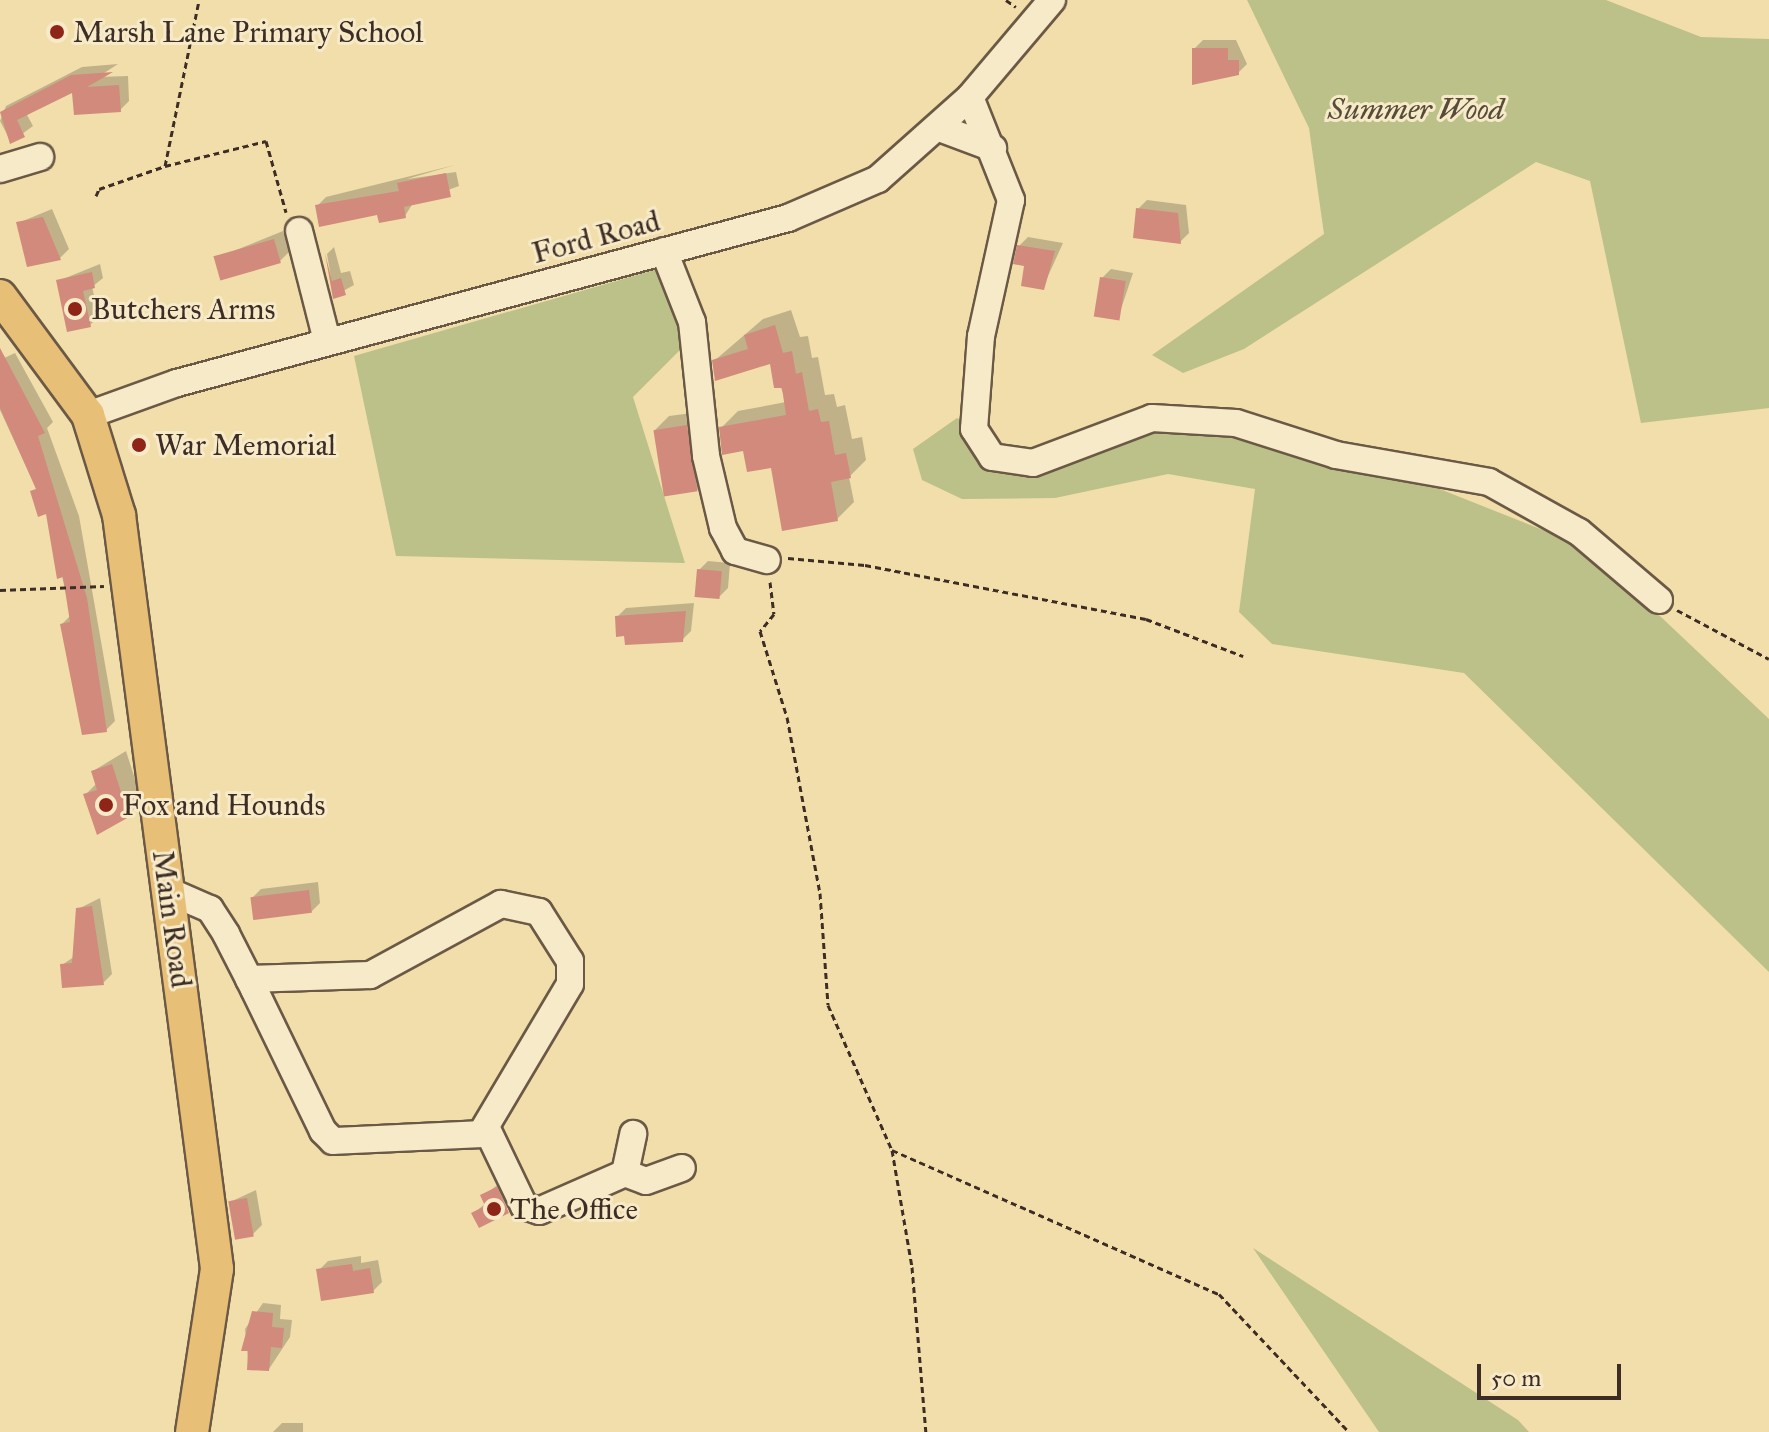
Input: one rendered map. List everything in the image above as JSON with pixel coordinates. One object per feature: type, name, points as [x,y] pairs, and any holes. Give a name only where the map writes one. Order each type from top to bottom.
[{"type":"main road","name":"Main Road","points":[[0,296],[88,415],[113,479],[217,1269],[192,1432]]},
{"type":"street","name":"Ford Road","points":[[88,415],[327,341],[788,218],[878,179],[970,97],[1052,0]]},
{"type":"street","points":[[970,97],[993,148],[1011,200],[981,336],[974,429],[992,457],[1033,463],[1152,418],[1236,423],[1336,455],[1489,482],[1579,532],[1659,600]]},
{"type":"street","points":[[937,127],[993,148]]},
{"type":"street","points":[[0,169],[40,157]]},
{"type":"street","points":[[299,231],[327,341]]},
{"type":"street","points":[[664,251],[692,322],[706,456],[723,528],[735,551],[767,560]]},
{"type":"street","points":[[166,890],[210,909],[333,1141],[472,1138],[486,1127],[570,984],[565,944],[539,912],[501,904],[482,909],[359,978],[249,979]]},
{"type":"street","points":[[486,1127],[524,1206],[539,1211],[570,1201],[625,1173],[646,1181],[682,1168]]},
{"type":"street","points":[[625,1173],[633,1134]]},
{"type":"path","points":[[165,166],[199,0]]},
{"type":"path","points":[[1014,5],[1018,0]]},
{"type":"path","points":[[96,196],[99,189],[165,166],[266,141],[287,221],[299,231]]},
{"type":"path","points":[[926,1432],[912,1267],[892,1150],[828,1005],[820,893],[787,717],[760,631],[774,614],[767,560],[865,565],[1146,619],[1243,656]]},
{"type":"path","points":[[0,590],[128,584]]},
{"type":"path","points":[[1659,600],[1769,659]]},
{"type":"path","points":[[892,1150],[1219,1294],[1349,1432]]},
{"type":"green space","name":"Summer Wood","points":[[1247,0],[1606,0],[1701,37],[1769,39],[1769,408],[1641,423],[1590,181],[1536,162],[1244,349],[1183,373],[1152,355],[1324,234],[1309,128]]},
{"type":"green space","points":[[658,269],[688,342],[633,397],[685,563],[396,556],[354,356]]},
{"type":"green space","points":[[1156,404],[1264,419],[1588,548],[1769,719],[1769,972],[1464,673],[1272,644],[1239,612],[1255,489],[1168,474],[1055,498],[962,499],[922,480],[913,449],[957,418],[974,429],[983,453],[1037,457]]},
{"type":"green space","points":[[1253,1248],[1518,1420],[1529,1432],[1379,1432]]},
{"type":"building","points":[[1192,48],[1228,48],[1228,60],[1239,60],[1239,75],[1192,85]]},
{"type":"building","points":[[113,72],[87,87],[119,85],[121,112],[74,115],[72,93],[17,120],[25,137],[10,144],[0,112],[71,75]]},
{"type":"building","points":[[446,173],[451,197],[404,207],[406,218],[379,223],[377,215],[319,227],[315,205],[399,191],[397,183]]},
{"type":"building","points":[[1136,208],[1178,213],[1181,244],[1133,238]]},
{"type":"building","points":[[43,217],[61,260],[27,267],[16,222]]},
{"type":"building","points":[[274,239],[281,263],[220,280],[213,256]]},
{"type":"building","points":[[1017,245],[1055,251],[1044,290],[1021,286],[1024,266],[1013,264]]},
{"type":"building","points":[[325,253],[332,281],[341,278],[346,295],[333,299]]},
{"type":"building","name":"Butchers Arms","points":[[92,272],[95,288],[83,291],[91,327],[67,332],[56,280]]},
{"type":"building","points":[[1100,277],[1126,281],[1119,321],[1094,317]]},
{"type":"building","points":[[775,325],[783,353],[792,351],[796,374],[802,372],[809,411],[818,409],[821,422],[829,421],[835,455],[846,453],[851,478],[831,482],[838,521],[782,531],[771,468],[747,472],[743,451],[722,455],[719,427],[786,415],[782,388],[774,388],[770,364],[715,381],[712,360],[748,349],[744,335]]},
{"type":"building","points":[[0,348],[45,433],[38,436],[87,598],[107,732],[82,735],[60,624],[70,622],[63,577],[57,579],[46,514],[38,517],[30,491],[36,489],[0,408]]},
{"type":"building","points":[[687,425],[697,491],[664,496],[653,430]]},
{"type":"building","points":[[697,569],[722,571],[719,599],[695,597]]},
{"type":"building","points":[[686,611],[683,642],[625,645],[624,636],[616,637],[615,616]]},
{"type":"building","name":"Fox and Hounds","points":[[112,764],[129,817],[97,835],[83,794],[97,790],[91,771]]},
{"type":"building","points":[[309,890],[312,913],[253,920],[250,897]]},
{"type":"building","points":[[92,906],[104,985],[62,988],[60,964],[72,963],[76,908]]},
{"type":"building","name":"The Office","points":[[497,1187],[509,1213],[479,1228],[471,1213],[485,1206],[480,1195]]},
{"type":"building","points":[[247,1198],[254,1236],[235,1240],[228,1201]]},
{"type":"building","points":[[352,1264],[353,1271],[370,1268],[374,1293],[321,1301],[316,1269]]},
{"type":"building","points":[[252,1311],[273,1313],[272,1327],[284,1328],[282,1348],[271,1347],[269,1371],[247,1370],[248,1351],[241,1351]]},
{"type":"place","name":"Marsh Lane Primary School","points":[[57,32]]},
{"type":"place","name":"Butchers Arms","points":[[75,309]]},
{"type":"place","name":"War Memorial","points":[[139,445]]},
{"type":"place","name":"Fox and Hounds","points":[[106,805]]},
{"type":"place","name":"The Office","points":[[494,1209]]}]
